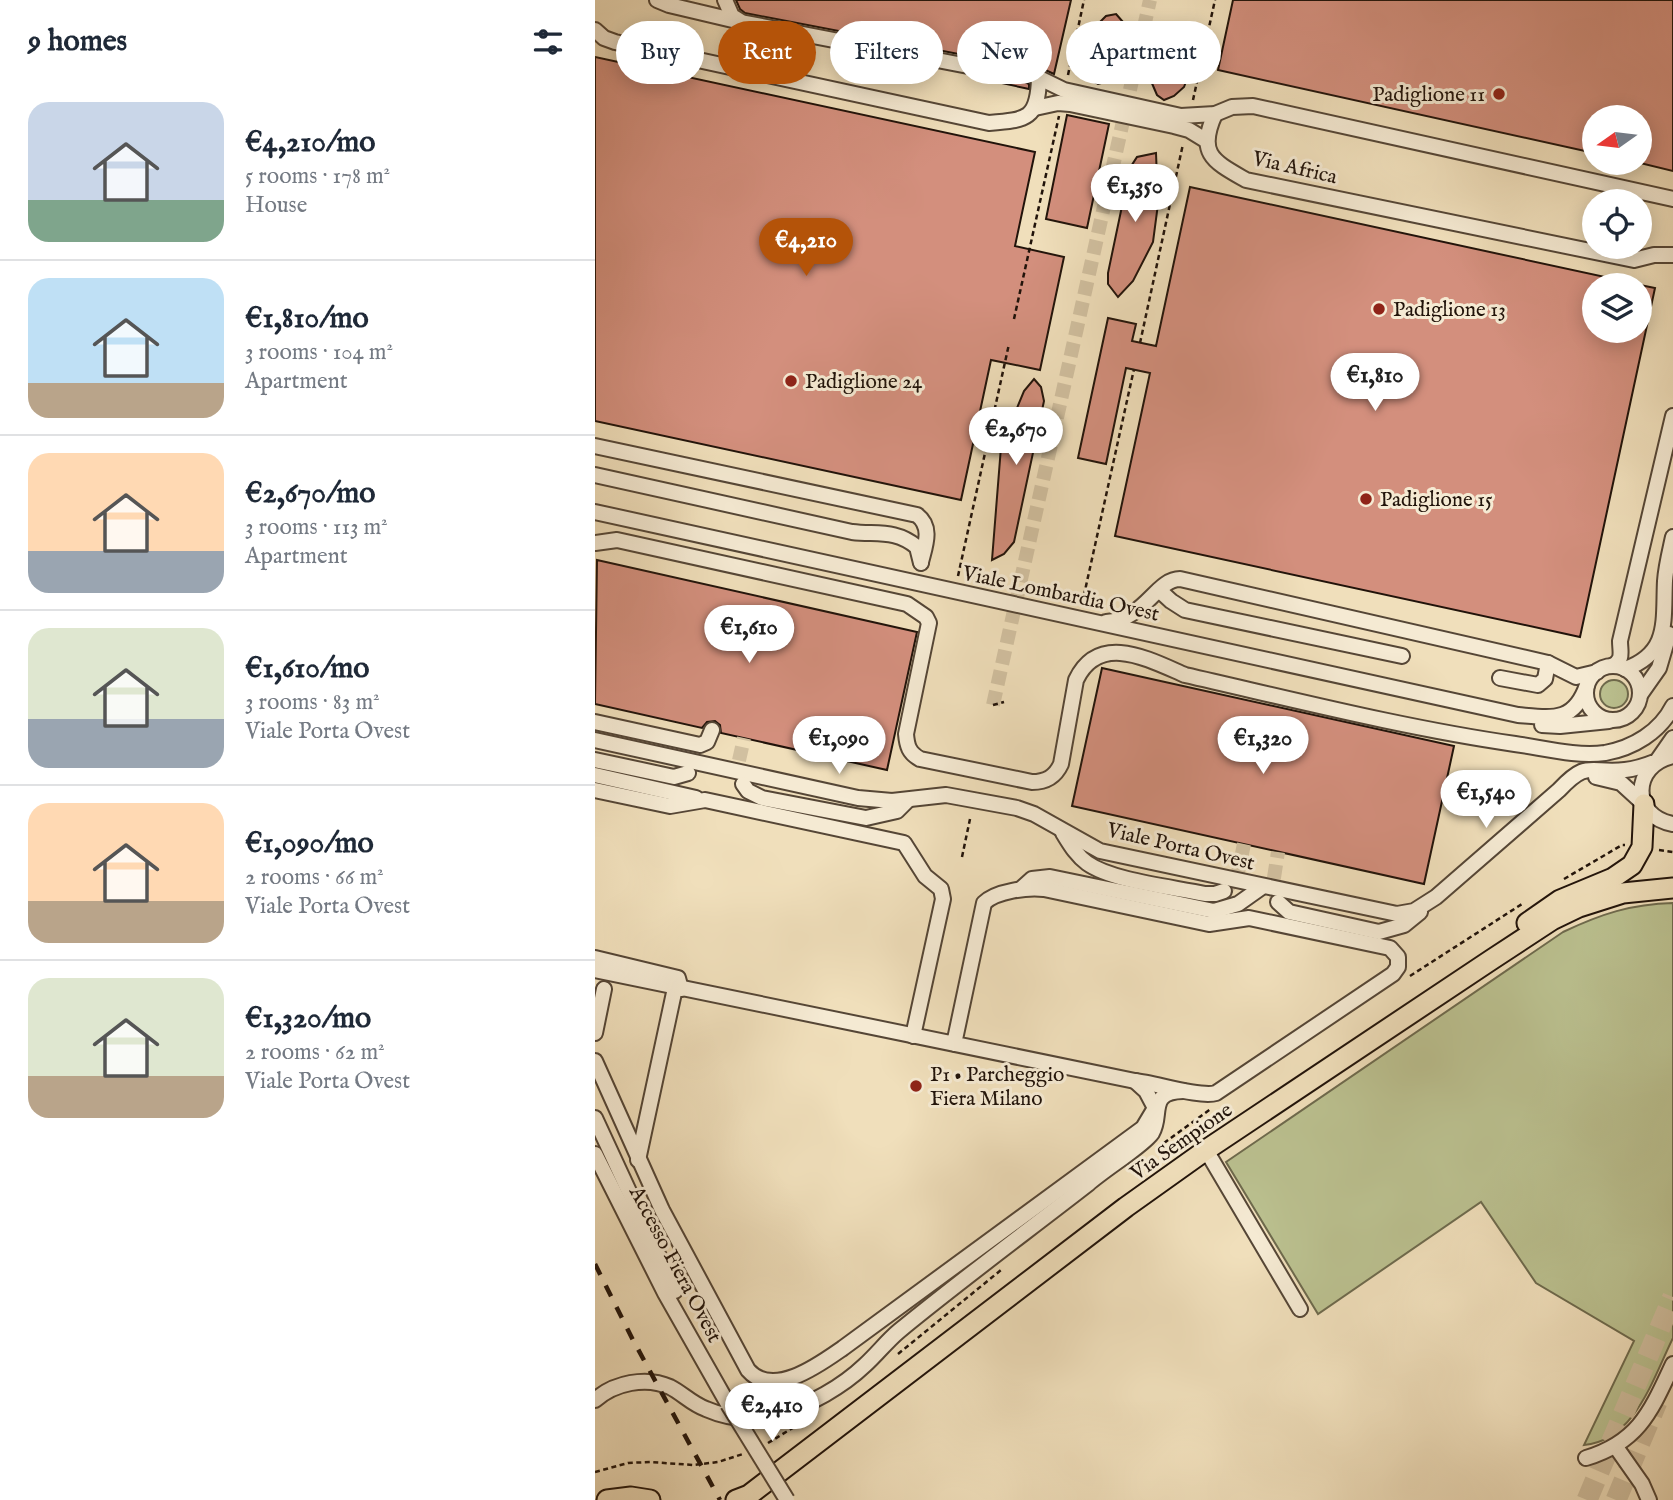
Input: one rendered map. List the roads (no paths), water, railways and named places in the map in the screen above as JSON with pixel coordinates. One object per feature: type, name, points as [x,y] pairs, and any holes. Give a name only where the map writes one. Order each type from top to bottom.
[{"type":"main road","points":[[1491,960],[1546,908],[1626,870],[1642,847],[1644,804]]},
{"type":"main road","name":"Via Sempione","points":[[744,1498],[1106,1222],[1206,1150],[1491,960],[1552,920],[1579,907],[1623,893],[1673,888]]},
{"type":"main road","points":[[607,1500],[631,1497],[650,1500]]},
{"type":"street","points":[[657,0],[737,21]]},
{"type":"street","points":[[725,0],[732,16],[740,21]]},
{"type":"street","points":[[595,30],[604,38],[615,42],[989,123],[1013,121],[1029,116],[1035,108],[1038,84]]},
{"type":"street","points":[[816,37],[957,64]]},
{"type":"street","points":[[1047,84],[1063,97],[1181,116],[1207,141]]},
{"type":"street","points":[[1035,108],[1063,97]]},
{"type":"street","points":[[1188,122],[1232,107],[1253,106],[1673,199]]},
{"type":"street","points":[[1207,141],[1215,114]]},
{"type":"street","name":"Via Africa","points":[[1207,141],[1207,149],[1213,160],[1246,180],[1634,260],[1654,255],[1673,255]]},
{"type":"street","points":[[1619,668],[1619,641],[1673,416]]},
{"type":"street","points":[[595,446],[917,515],[924,521],[927,531],[921,562],[917,572],[899,579]]},
{"type":"street","points":[[595,475],[852,532],[887,533],[917,547],[921,562]]},
{"type":"street","name":"Viale Lombardia Ovest","points":[[595,512],[1518,715],[1566,715],[1578,706],[1587,685]]},
{"type":"street","points":[[1098,622],[1115,621],[1131,615],[1166,582],[1180,579],[1548,663],[1576,677],[1619,668],[1650,656],[1663,629],[1665,580],[1673,537]]},
{"type":"street","points":[[595,543],[617,540],[907,604],[926,617],[929,623],[906,734],[912,754],[920,759],[1033,782],[1042,782],[1058,772],[1062,764],[1076,680],[1082,668],[1092,658],[1105,652],[1117,652],[1143,659],[1185,675],[1392,722],[1460,736],[1579,753],[1608,752],[1635,744],[1656,729],[1673,706]]},
{"type":"street","points":[[1159,590],[1185,610],[1402,656]]},
{"type":"street","points":[[1597,671],[1587,685],[1588,702],[1594,712],[1600,717],[1617,720],[1633,711],[1663,659],[1673,617]]},
{"type":"street","points":[[1500,678],[1538,685],[1545,680],[1548,663]]},
{"type":"street","points":[[1619,668],[1637,680],[1640,695]]},
{"type":"street","name":"Viale Lombardia Ovest","points":[[1518,715],[1542,725],[1560,726],[1617,720]]},
{"type":"street","points":[[595,722],[701,745],[707,742],[712,730]]},
{"type":"street","points":[[1644,804],[1642,782],[1673,737]]},
{"type":"street","name":"Viale Porta Ovest","points":[[595,740],[858,798],[880,801],[946,795],[1017,808],[1034,814],[1100,852],[1385,914],[1413,911],[1436,897],[1573,775],[1585,769],[1627,770],[1673,756]]},
{"type":"street","points":[[595,760],[674,777],[688,773]]},
{"type":"street","points":[[595,775],[886,838],[907,846],[925,876],[943,893],[913,1036]]},
{"type":"street","name":"Viale Porta Ovest","points":[[1559,790],[1588,777],[1608,778],[1629,788],[1653,816],[1673,824]]},
{"type":"street","points":[[743,784],[748,791],[762,798],[866,818],[897,811],[908,800]]},
{"type":"street","points":[[595,790],[670,806],[705,800]]},
{"type":"street","points":[[1063,831],[1076,853],[1086,862],[1109,874],[1205,894],[1224,891]]},
{"type":"street","points":[[1022,888],[1032,879],[1050,877],[1214,911],[1238,904],[1262,887]]},
{"type":"street","points":[[595,970],[673,987],[1135,1081],[1212,1095],[1392,974],[1398,967],[1397,953],[1390,948],[1249,918],[1209,924],[1044,888],[1022,888],[993,896],[984,903],[954,1044]]},
{"type":"street","points":[[1278,902],[1289,912],[1379,932],[1404,925],[1436,897]]},
{"type":"street","points":[[595,958],[678,978],[673,987],[638,1160]]},
{"type":"street","points":[[595,1033],[604,989]]},
{"type":"street","points":[[595,1061],[638,1160],[687,1261],[747,1370],[757,1377],[781,1380],[792,1378],[818,1365],[874,1325],[1143,1128],[1166,1095],[1185,1091]]},
{"type":"street","points":[[595,1400],[613,1388],[630,1383],[649,1382],[671,1387],[708,1410],[728,1416],[753,1418],[792,1409],[825,1394],[854,1374],[899,1331],[1103,1170],[1148,1139],[1156,1125],[1155,1108],[1146,1091],[1135,1081]]},
{"type":"street","points":[[595,1118],[707,1367]]},
{"type":"street","points":[[1206,1150],[1300,1309]]},
{"type":"street","name":"Accesso Fiera Ovest","points":[[595,1154],[665,1293],[787,1500]]},
{"type":"street","points":[[1586,1458],[1616,1447],[1628,1438],[1650,1410],[1673,1364]]},
{"type":"street","points":[[1616,1447],[1643,1484],[1649,1500]]},
{"type":"tunnel","points":[[993,705],[1150,0]]},
{"type":"tunnel","points":[[742,781],[738,765],[744,738]]},
{"type":"tunnel","points":[[1224,891],[1237,877],[1244,844]]},
{"type":"tunnel","points":[[1277,899],[1273,884],[1278,852]]},
{"type":"tunnel","points":[[1587,1500],[1673,1297]]},
{"type":"tunnel","points":[[1616,1500],[1657,1402]]},
{"type":"railway","points":[[595,1264],[720,1500]]},
{"type":"place","name":"Padiglione 11","points":[[1499,94]]},
{"type":"place","name":"Padiglione 13","points":[[1379,309]]},
{"type":"place","name":"Padiglione 24","points":[[791,381]]},
{"type":"place","name":"Padiglione 15","points":[[1366,499]]},
{"type":"place","name":"P1 • Parcheggio Fiera Milano","points":[[916,1086]]}]
